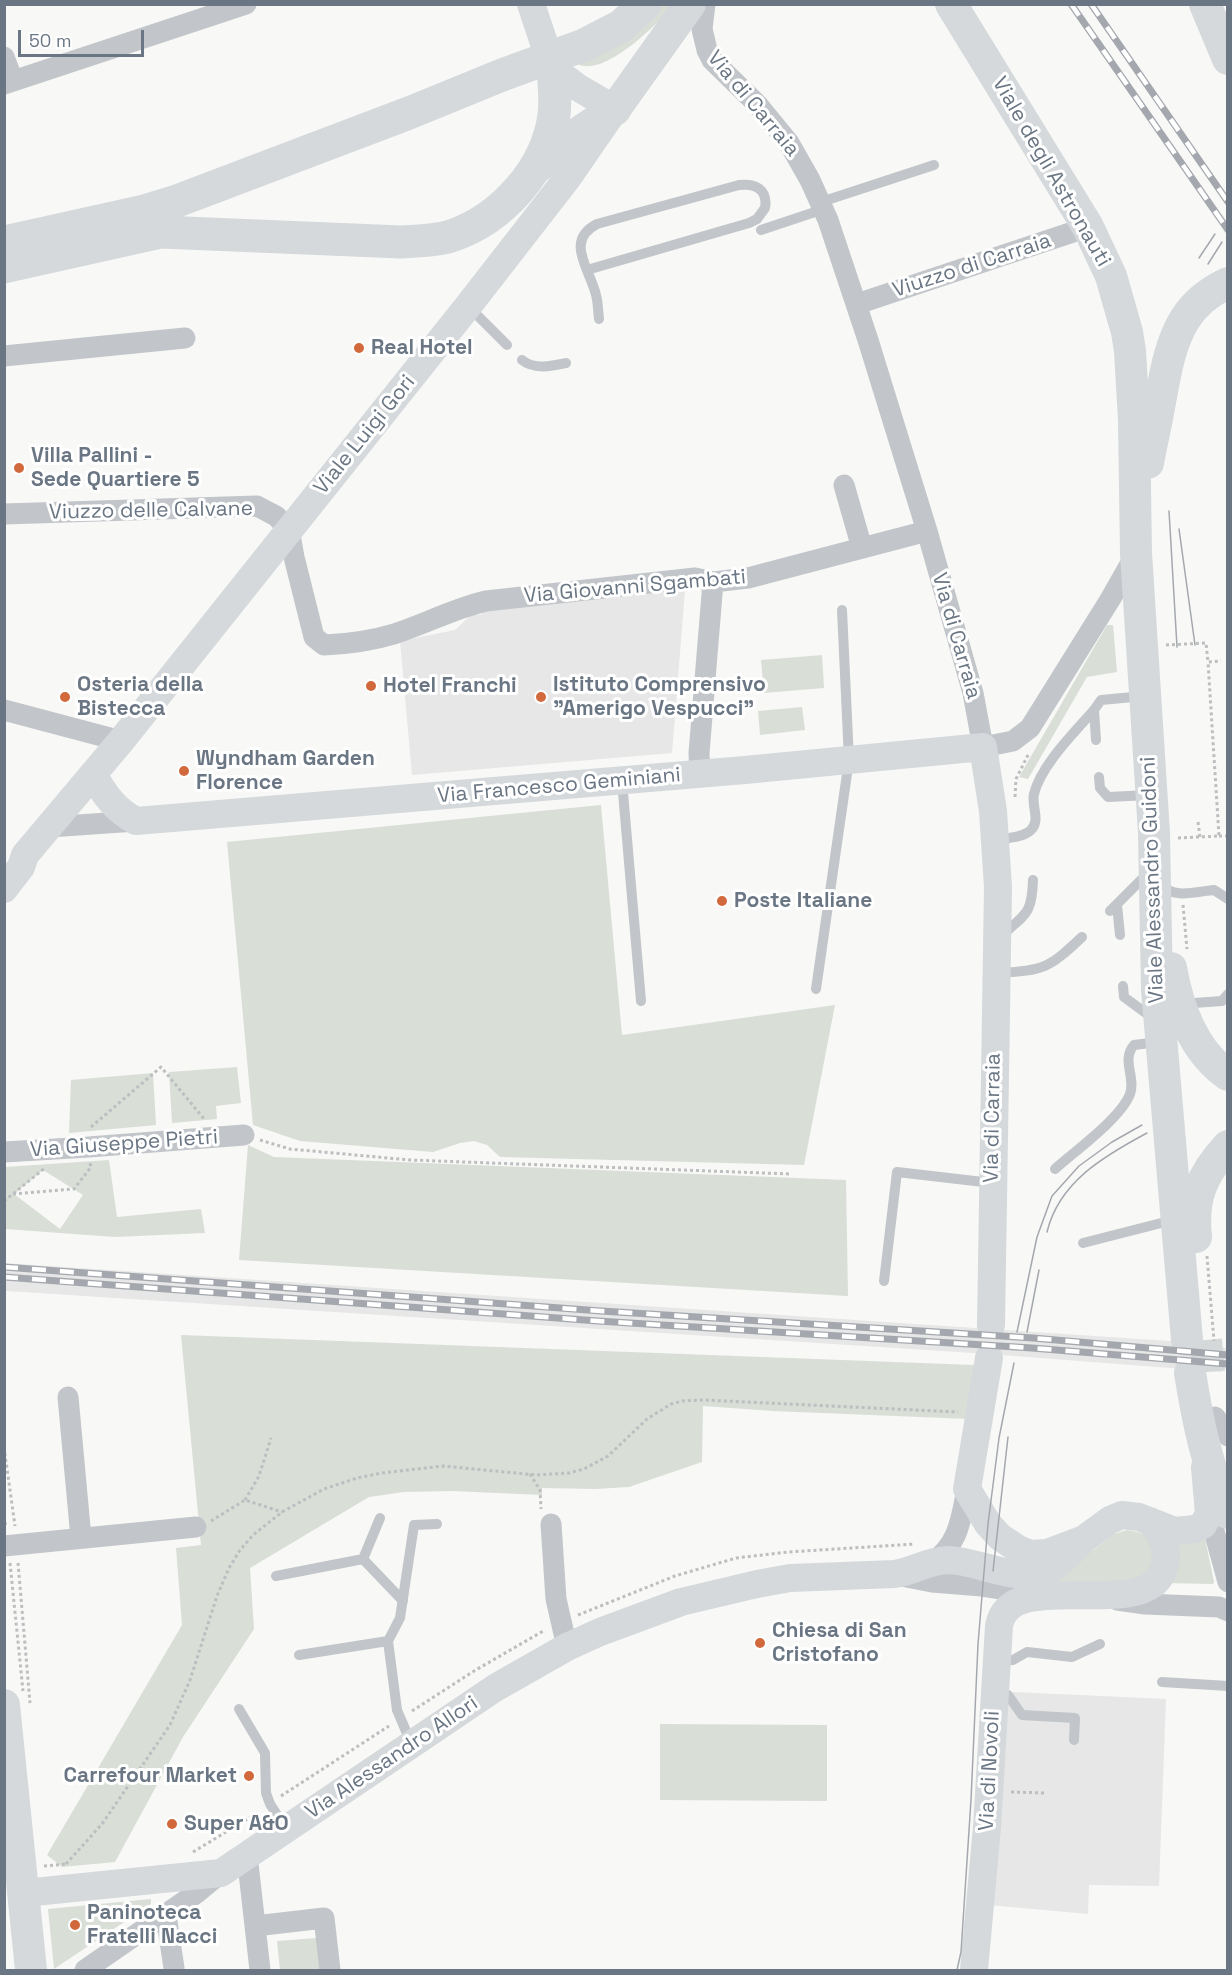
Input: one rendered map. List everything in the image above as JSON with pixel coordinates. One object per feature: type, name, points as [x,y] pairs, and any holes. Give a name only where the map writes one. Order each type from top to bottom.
[{"type":"highway","points":[[4,242],[144,211],[177,201],[584,45],[621,26],[645,4]]},
{"type":"highway","points":[[4,267],[161,232],[368,241],[423,241],[463,232],[497,211],[521,187],[546,143],[554,115],[550,59]]},
{"type":"highway","points":[[531,172],[579,133],[615,109]]},
{"type":"main road","name":"Viale Luigi Gori","points":[[615,109],[690,4]]},
{"type":"main road","name":"Viale degli Astronauti","points":[[951,4],[1088,227],[1111,276],[1124,315],[1130,351],[1134,420]]},
{"type":"main road","points":[[1213,10],[1227,59]]},
{"type":"main road","points":[[1136,553],[1150,454],[1175,339],[1186,318],[1197,304],[1227,283]]},
{"type":"main road","name":"Viale Alessandro Guidoni","points":[[1134,420],[1136,553],[1151,795],[1165,830],[1157,872],[1171,970],[1180,1007],[1170,1030]]},
{"type":"main road","points":[[1170,1030],[1227,1075]]},
{"type":"main road","points":[[1170,1030],[1196,1340]]},
{"type":"main road","points":[[1185,1220],[1195,1204],[1200,1185],[1215,1160],[1227,1146]]},
{"type":"main road","points":[[1199,1374],[1218,1441],[1218,1511]]},
{"type":"main road","points":[[4,1705],[31,1971]]},
{"type":"street","points":[[4,57],[9,83],[246,4]]},
{"type":"street","points":[[531,4],[550,59],[577,87],[615,109]]},
{"type":"street","name":"Via di Carraia","points":[[705,4],[702,29],[706,50],[712,60],[757,104],[789,142],[822,206],[857,304],[927,531],[973,693],[993,811],[998,938],[991,1325]]},
{"type":"street","name":"Viale Luigi Gori","points":[[4,889],[21,867],[15,863],[49,827],[121,741],[468,306],[566,180],[615,109]]},
{"type":"street","name":"Viuzzo di Carraia","points":[[857,304],[1088,227]]},
{"type":"street","points":[[4,356],[185,338]]},
{"type":"street","points":[[844,485],[862,548]]},
{"type":"street","name":"Viuzzo delle Calvane","points":[[4,514],[257,506],[276,516],[289,529]]},
{"type":"street","name":"Via Giovanni Sgambati","points":[[289,529],[314,637],[324,645],[346,644],[392,634],[472,604],[486,601],[695,578],[713,582],[748,578],[927,531]]},
{"type":"street","points":[[983,747],[1013,741],[1030,728],[1136,553]]},
{"type":"street","points":[[700,774],[699,753],[713,582]]},
{"type":"street","points":[[4,710],[121,741]]},
{"type":"street","name":"Via Francesco Geminiani","points":[[49,827],[700,774],[983,747]]},
{"type":"street","points":[[93,774],[110,801],[126,816],[136,821]]},
{"type":"street","name":"Via Giuseppe Pietri","points":[[4,1152],[89,1148],[244,1135]]},
{"type":"street","points":[[931,1563],[942,1556],[952,1542],[963,1511],[989,1358]]},
{"type":"street","points":[[68,1397],[81,1538]]},
{"type":"street","points":[[967,1489],[988,1524],[1000,1538],[1031,1554],[1042,1554],[1084,1539],[1116,1517],[1131,1516],[1175,1531],[1189,1531],[1202,1526],[1218,1511],[1227,1582]]},
{"type":"street","name":"Via Alessandro Allori","points":[[895,1574],[920,1580],[1040,1595],[1098,1596],[1132,1592],[1147,1587],[1157,1580],[1162,1573],[1166,1558],[1161,1536],[1150,1521]]},
{"type":"street","points":[[551,1524],[556,1599],[567,1647]]},
{"type":"street","points":[[9,1536],[81,1538],[196,1527]]},
{"type":"street","name":"Via Alessandro Allori","points":[[85,1971],[166,1915],[221,1873],[411,1743],[495,1688],[567,1647],[600,1632],[681,1602],[790,1578],[895,1574],[908,1572],[931,1563],[957,1561],[1034,1575],[1049,1570],[1084,1539]]},
{"type":"street","name":"Via di Novoli","points":[[974,1971],[984,1867],[999,1626],[1002,1614],[1020,1601],[1040,1595]]},
{"type":"street","name":"Via Alessandro Allori","points":[[1098,1596],[1145,1604],[1219,1607],[1227,1611]]},
{"type":"street","points":[[247,1856],[260,1971]]},
{"type":"street","name":"Via Alessandro Allori","points":[[24,1893],[221,1873]]},
{"type":"street","points":[[166,1915],[174,1968]]},
{"type":"street","points":[[255,1926],[324,1918],[330,1971]]},
{"type":"lane","points":[[1213,10],[1227,41]]},
{"type":"lane","points":[[761,230],[934,165]]},
{"type":"lane","points":[[587,270],[749,223],[757,219],[765,208],[764,195],[754,184],[739,185],[597,224],[585,231],[581,239],[582,255],[587,270],[597,295],[599,319]]},
{"type":"lane","points":[[468,306],[507,345]]},
{"type":"lane","points":[[522,360],[537,366],[566,363]]},
{"type":"lane","points":[[816,989],[849,760],[842,610]]},
{"type":"lane","points":[[995,840],[1019,836],[1033,828],[1036,822],[1034,795],[1041,776],[1101,700],[1144,696]]},
{"type":"lane","points":[[1095,710],[1096,740]]},
{"type":"lane","points":[[1099,777],[1100,788],[1108,797],[1151,795]]},
{"type":"lane","points":[[621,780],[641,1001]]},
{"type":"lane","points":[[1120,935],[1114,908],[1157,872],[1165,889],[1175,894],[1214,890],[1227,900]]},
{"type":"lane","points":[[998,938],[1030,908],[1033,880]]},
{"type":"lane","points":[[997,973],[1046,967],[1082,937]]},
{"type":"lane","points":[[1123,986],[1124,997],[1170,1030]]},
{"type":"lane","points":[[1054,1169],[1123,1107],[1130,1092],[1129,1052],[1134,1045],[1170,1030],[1186,1015],[1188,1006],[1222,1001],[1227,994]]},
{"type":"lane","points":[[884,1281],[897,1172],[992,1183]]},
{"type":"lane","points":[[1083,1243],[1185,1220]]},
{"type":"lane","points":[[363,1559],[380,1518]]},
{"type":"lane","points":[[411,1743],[397,1710],[388,1641],[400,1618],[414,1525],[437,1524]]},
{"type":"lane","points":[[276,1576],[363,1559]]},
{"type":"lane","points":[[363,1559],[403,1601]]},
{"type":"lane","points":[[299,1655],[388,1641]]},
{"type":"lane","points":[[997,1661],[1013,1660],[1027,1652],[1072,1658],[1100,1644]]},
{"type":"lane","points":[[1162,1682],[1227,1686]]},
{"type":"lane","points":[[994,1695],[1008,1695],[1022,1715],[1075,1718],[1074,1740]]},
{"type":"lane","points":[[239,1709],[265,1754],[266,1793],[286,1830]]},
{"type":"path","points":[[1163,637],[1164,645],[1206,643],[1219,836]]},
{"type":"path","points":[[1208,662],[1221,661]]},
{"type":"path","points":[[1198,822],[1200,837]]},
{"type":"path","points":[[1165,830],[1178,839],[1227,836]]},
{"type":"path","points":[[85,1132],[161,1067],[209,1124]]},
{"type":"path","points":[[244,1135],[290,1149],[410,1160],[791,1174]]},
{"type":"path","points":[[13,1194],[74,1189],[91,1167],[90,1156]]},
{"type":"path","points":[[4,1201],[49,1165]]},
{"type":"path","points":[[44,1866],[66,1864],[102,1824],[170,1725],[190,1680],[217,1596],[240,1550],[253,1535],[282,1512],[324,1489],[357,1478],[382,1473],[443,1466],[530,1474],[569,1473],[596,1464],[608,1456],[647,1419],[671,1404],[682,1401],[704,1400],[980,1413]]},
{"type":"path","points":[[196,1527],[225,1514],[245,1500],[259,1476],[272,1438]]},
{"type":"path","points":[[4,1447],[9,1536]]},
{"type":"path","points":[[530,1474],[540,1490],[541,1512],[551,1524]]},
{"type":"path","points":[[245,1500],[282,1512]]},
{"type":"path","points":[[4,1516],[9,1536]]},
{"type":"path","points":[[1004,1792],[1045,1793]]},
{"type":"shaded area","points":[[660,5],[674,5],[642,37],[613,58],[599,64],[585,66],[574,62]]},
{"type":"shaded area","name":"Istituto Comprensivo \"Amerigo Vespucci\"","points":[[685,590],[672,753],[412,775],[400,641],[455,630],[472,614],[481,615],[488,604]]},
{"type":"shaded area","points":[[1107,625],[1113,625],[1117,672],[1087,677],[1028,779],[1019,777]]},
{"type":"shaded area","points":[[822,655],[824,688],[764,693],[761,660]]},
{"type":"shaded area","points":[[802,707],[805,730],[760,735],[758,711]]},
{"type":"shaded area","points":[[601,805],[622,1035],[835,1005],[804,1165],[500,1157],[487,1145],[474,1141],[433,1152],[300,1141],[253,1125],[227,842]]},
{"type":"shaded area","points":[[237,1067],[241,1103],[216,1106],[217,1119],[172,1123],[169,1072]]},
{"type":"shaded area","points":[[153,1073],[156,1125],[69,1133],[71,1080]]},
{"type":"shaded area","points":[[248,1145],[274,1157],[846,1180],[848,1296],[239,1260]]},
{"type":"shaded area","points":[[109,1160],[117,1217],[201,1209],[205,1233],[115,1237],[5,1229],[5,1167]],"holes":[[[43,1170],[83,1195],[60,1229],[14,1194]]]},
{"type":"shaded area","points":[[4,1263],[1214,1344],[1227,1349],[1227,1368],[1222,1372],[989,1354],[5,1291]]},
{"type":"shaded area","points":[[181,1335],[974,1365],[969,1419],[703,1406],[702,1462],[629,1487],[542,1488],[542,1495],[452,1491],[404,1492],[369,1497],[250,1568],[254,1629],[183,1737],[115,1862],[62,1867],[47,1855],[182,1625],[176,1548],[201,1545]]},
{"type":"shaded area","points":[[1127,1530],[1144,1534],[1156,1547],[1148,1581],[1050,1583],[1114,1534]]},
{"type":"shaded area","points":[[1205,1538],[1213,1584],[1166,1583],[1170,1543]]},
{"type":"shaded area","points":[[1013,1692],[1166,1699],[1159,1886],[1089,1885],[1088,1914],[989,1905],[1004,1700]]},
{"type":"shaded area","points":[[660,1724],[827,1725],[827,1801],[660,1800]]},
{"type":"shaded area","points":[[151,1899],[151,1904],[54,1969],[48,1909]]},
{"type":"shaded area","points":[[317,1938],[321,1970],[280,1970],[277,1941]]},
{"type":"tunnel","points":[[1206,1340],[1209,1374]]},
{"type":"tram line","points":[[1199,258],[1215,234]]},
{"type":"tram line","points":[[1208,264],[1222,242]]},
{"type":"tram line","points":[[1169,511],[1177,647]]},
{"type":"tram line","points":[[1179,529],[1195,645]]},
{"type":"tram line","points":[[1017,1332],[1037,1237],[1052,1196],[1079,1166],[1112,1142],[1142,1125]]},
{"type":"tram line","points":[[1047,1232],[1053,1214],[1062,1199],[1085,1172],[1115,1151],[1147,1133]]},
{"type":"tram line","points":[[1027,1332],[1039,1270]]},
{"type":"tram line","points":[[957,1970],[961,1952],[978,1644],[988,1524],[999,1438],[1014,1363]]},
{"type":"tram line","points":[[993,1571],[1008,1437]]},
{"type":"railway","points":[[1071,4],[1228,230]]},
{"type":"railway","points":[[1091,4],[1228,202]]},
{"type":"railway","points":[[4,1267],[601,1311],[1033,1338],[1228,1355]]},
{"type":"railway","points":[[4,1277],[598,1321],[1032,1348],[1228,1364]]},
{"type":"place","name":"Real Hotel","points":[[359,348]]},
{"type":"place","name":"Villa Pallini - Sede Quartiere 5","points":[[19,468]]},
{"type":"place","name":"Hotel Franchi","points":[[371,686]]},
{"type":"place","name":"Osteria della Bistecca","points":[[65,697]]},
{"type":"place","name":"Istituto Comprensivo \"Amerigo Vespucci\"","points":[[541,697]]},
{"type":"place","name":"Wyndham Garden Florence","points":[[184,771]]},
{"type":"place","name":"Poste Italiane","points":[[722,901]]},
{"type":"place","name":"Chiesa di San Cristofano","points":[[760,1643]]},
{"type":"place","name":"Carrefour Market","points":[[249,1776]]},
{"type":"place","name":"Super A&O","points":[[172,1824]]},
{"type":"place","name":"Paninoteca Fratelli Nacci","points":[[75,1925]]}]
